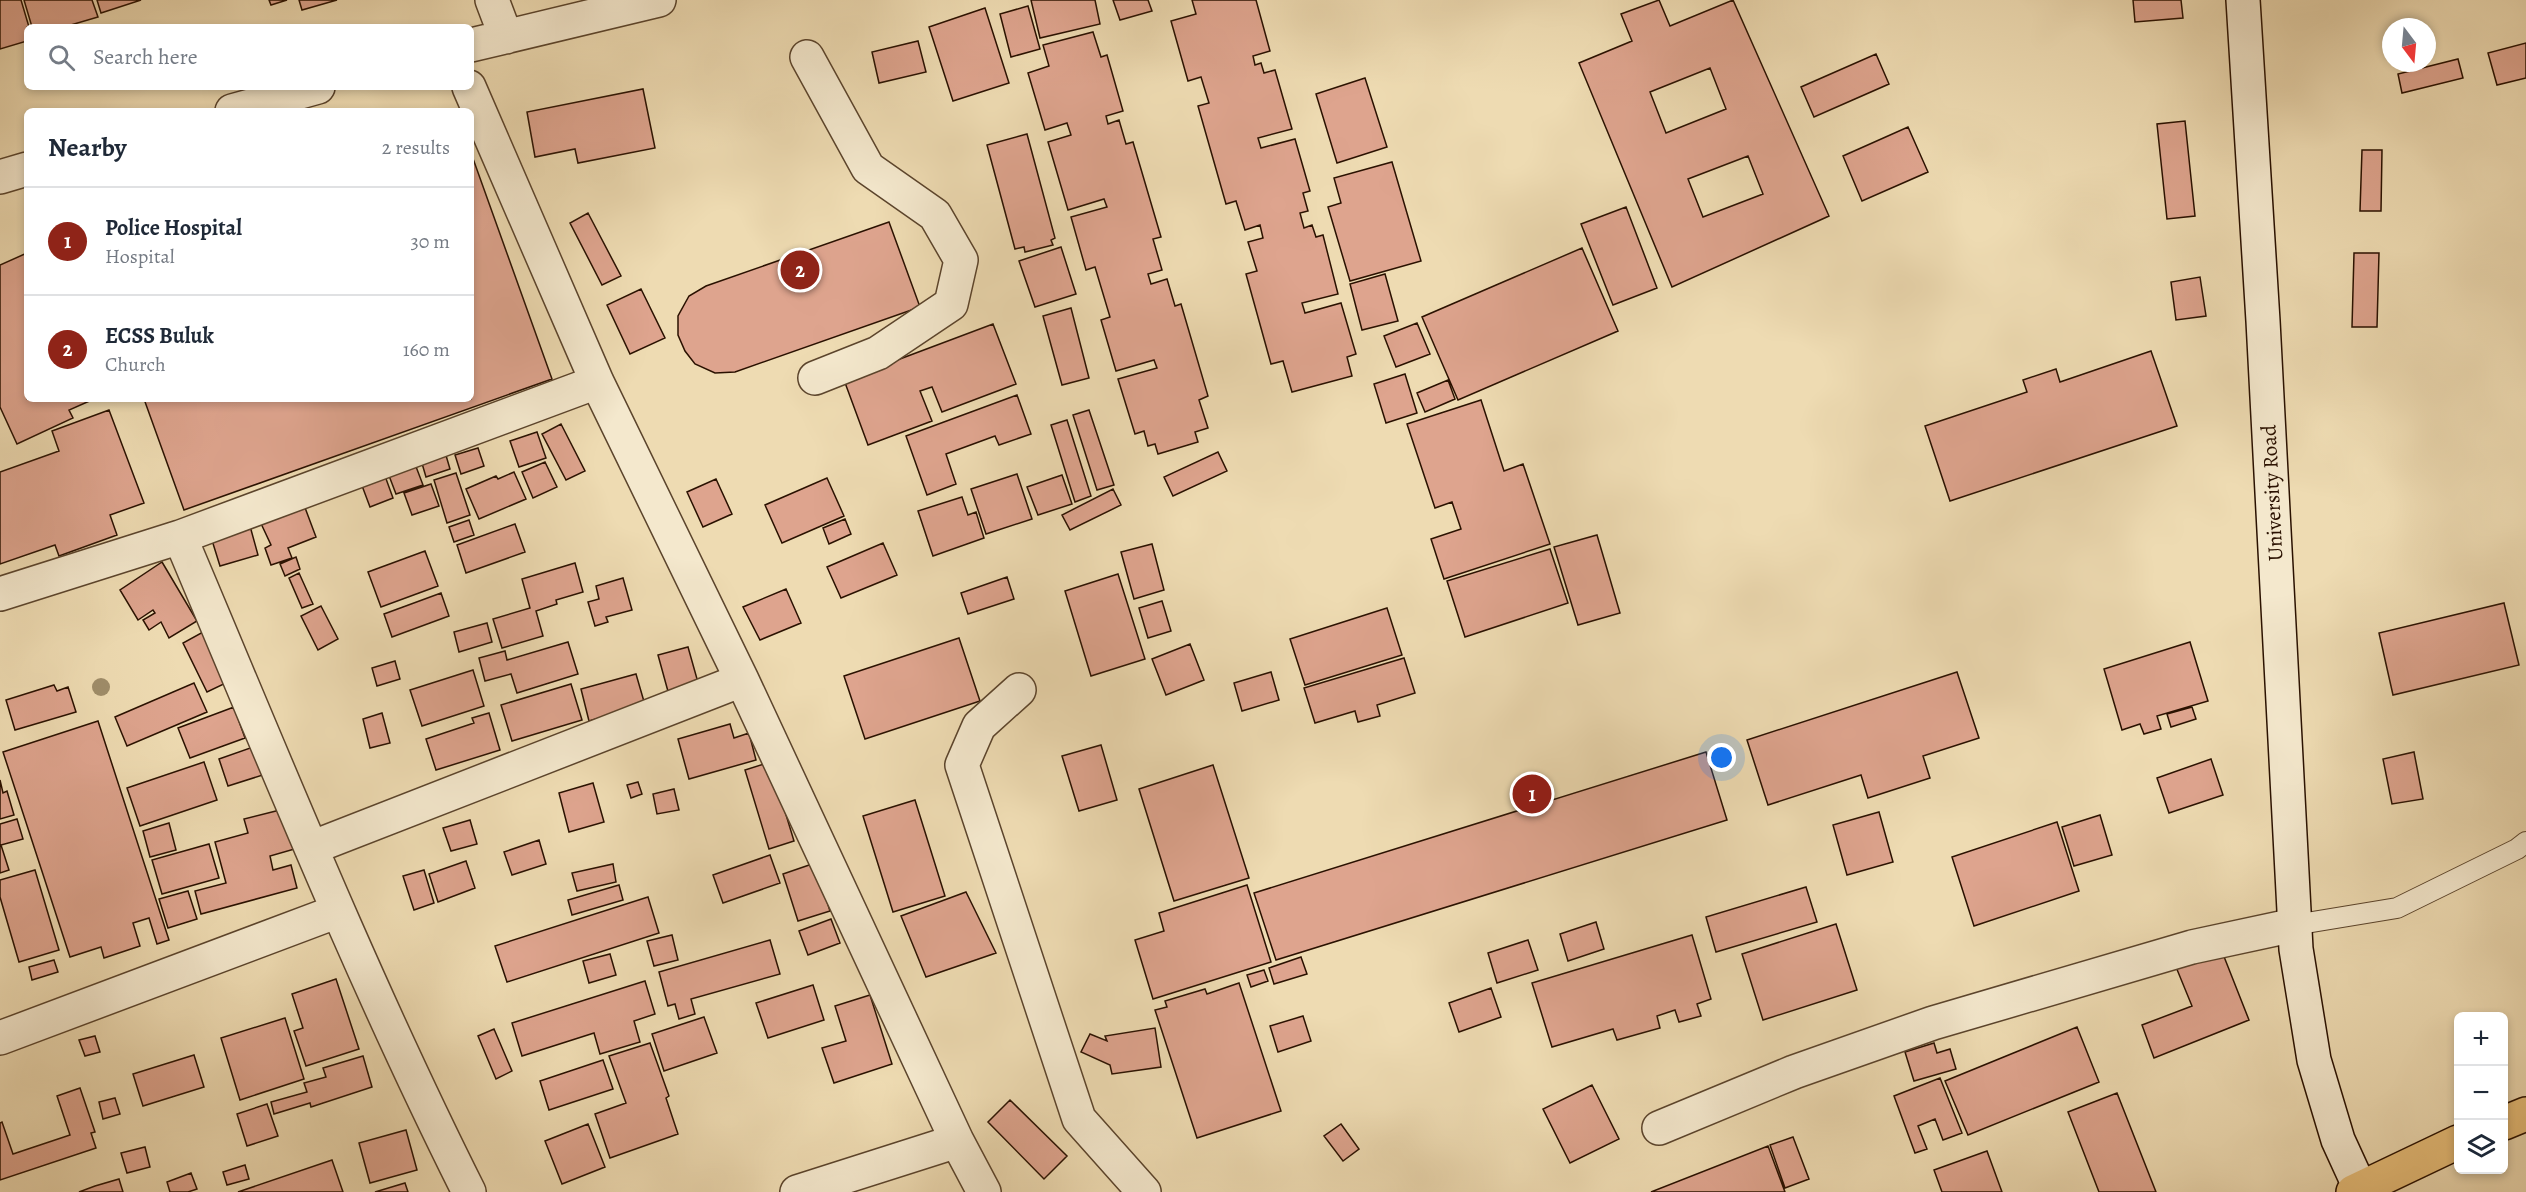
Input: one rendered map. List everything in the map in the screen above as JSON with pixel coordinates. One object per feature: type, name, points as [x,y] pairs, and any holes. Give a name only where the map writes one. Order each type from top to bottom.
[{"type":"main road","points":[[2508,1121],[2526,1114]]},
{"type":"main road","points":[[2356,1190],[2454,1144]]},
{"type":"street","points":[[492,0],[506,37]]},
{"type":"street","points":[[474,44],[659,0]]},
{"type":"street","name":"University Road","points":[[2242,0],[2263,321],[2294,925],[2301,986],[2314,1060],[2325,1101],[2356,1190]]},
{"type":"street","points":[[807,57],[868,168],[935,215],[961,260],[951,304],[878,353],[814,378]]},
{"type":"street","points":[[243,108],[307,90]]},
{"type":"street","points":[[470,90],[597,382],[742,680],[957,1141],[984,1192]]},
{"type":"street","points":[[0,177],[24,170]]},
{"type":"street","points":[[0,594],[180,537],[597,382]]},
{"type":"street","points":[[180,537],[338,911],[420,1093],[469,1192]]},
{"type":"street","points":[[311,848],[742,680]]},
{"type":"street","points":[[1018,690],[979,726],[962,765],[1079,1119],[1144,1192]]},
{"type":"street","points":[[0,1038],[338,911]]},
{"type":"street","points":[[1659,1128],[1794,1072],[1933,1023],[2192,947],[2294,925]]},
{"type":"street","points":[[796,1192],[957,1141]]},
{"type":"lane","points":[[2294,925],[2397,908],[2517,849],[2526,842]]},
{"type":"building","points":[[0,0],[21,0],[28,24],[24,24],[24,42],[0,49]]},
{"type":"building","points":[[24,0],[92,0],[98,17],[74,24],[31,24]]},
{"type":"building","points":[[97,0],[141,0],[101,13]]},
{"type":"building","points":[[269,0],[287,0],[271,5]]},
{"type":"building","points":[[299,0],[337,0],[302,10]]},
{"type":"building","points":[[1031,0],[1095,0],[1100,24],[1040,38]]},
{"type":"building","points":[[1113,0],[1148,0],[1152,11],[1120,20]]},
{"type":"building","points":[[1192,0],[1256,0],[1270,51],[1253,56],[1255,65],[1261,63],[1264,73],[1275,70],[1292,129],[1258,138],[1261,148],[1295,139],[1310,191],[1303,193],[1308,211],[1300,213],[1304,228],[1312,225],[1316,237],[1323,235],[1338,294],[1302,303],[1305,313],[1341,303],[1356,354],[1347,357],[1352,376],[1292,392],[1283,361],[1271,364],[1246,274],[1257,271],[1248,242],[1263,238],[1260,225],[1245,230],[1236,201],[1226,204],[1198,106],[1209,103],[1201,77],[1188,81],[1171,21],[1196,14]]},
{"type":"building","points":[[1659,0],[1670,26],[1733,0],[1829,216],[1672,287],[1579,63],[1632,41],[1621,14]],"holes":[[[1710,68],[1726,109],[1666,133],[1650,92]],[[1748,156],[1763,194],[1703,217],[1688,179]]]},
{"type":"building","points":[[2133,0],[2181,0],[2183,18],[2135,22]]},
{"type":"building","points":[[1028,6],[1040,49],[1011,57],[1000,14]]},
{"type":"building","points":[[985,8],[1009,83],[953,101],[929,27]]},
{"type":"building","points":[[1093,32],[1101,57],[1107,55],[1123,111],[1106,116],[1108,124],[1119,120],[1126,144],[1133,142],[1161,237],[1153,239],[1162,270],[1148,274],[1151,284],[1167,279],[1175,306],[1181,304],[1208,396],[1199,400],[1208,428],[1195,432],[1198,442],[1158,454],[1155,444],[1148,446],[1144,431],[1135,434],[1118,379],[1157,368],[1154,360],[1116,371],[1101,320],[1110,317],[1095,267],[1086,270],[1071,217],[1107,207],[1104,199],[1068,210],[1048,142],[1071,135],[1067,123],[1045,130],[1028,73],[1049,66],[1043,45]]},
{"type":"building","points":[[918,41],[926,72],[879,83],[872,52]]},
{"type":"building","points":[[2526,43],[2526,78],[2497,85],[2488,53]]},
{"type":"building","points":[[1876,54],[1889,84],[1814,117],[1801,87]]},
{"type":"building","points":[[2458,59],[2463,78],[2402,93],[2398,74],[2436,72],[2436,64]]},
{"type":"building","points":[[1365,78],[1387,147],[1337,163],[1316,94]]},
{"type":"building","points":[[643,89],[655,148],[578,163],[575,149],[535,157],[527,112]]},
{"type":"building","points":[[2185,121],[2195,216],[2167,219],[2157,124]]},
{"type":"building","points":[[1908,127],[1928,172],[1862,201],[1843,156]]},
{"type":"building","points":[[1027,134],[1055,238],[1051,240],[1053,245],[1025,252],[1024,247],[1015,249],[987,145]]},
{"type":"building","points":[[2362,150],[2382,150],[2381,211],[2360,211]]},
{"type":"building","points":[[474,161],[552,379],[184,510],[145,402],[474,402]]},
{"type":"building","points":[[1392,162],[1421,261],[1350,281],[1328,207],[1341,203],[1334,178]]},
{"type":"building","points":[[1626,207],[1657,288],[1613,305],[1581,224]]},
{"type":"building","points":[[588,213],[621,276],[602,285],[570,223]]},
{"type":"building","points":[[889,222],[920,307],[735,372],[715,373],[695,364],[685,351],[678,335],[678,316],[689,296],[706,286]]},
{"type":"building","points":[[1061,247],[1076,294],[1035,307],[1019,261]]},
{"type":"building","points":[[1582,248],[1618,331],[1458,400],[1422,317]]},
{"type":"building","points":[[2354,253],[2379,253],[2377,327],[2352,327]]},
{"type":"building","points":[[24,254],[24,402],[87,402],[69,410],[73,418],[17,444],[0,407],[0,265]]},
{"type":"building","points":[[1385,274],[1398,321],[1362,330],[1350,284]]},
{"type":"building","points":[[2200,277],[2206,316],[2176,320],[2171,282]]},
{"type":"building","points":[[641,289],[665,338],[630,354],[607,305]]},
{"type":"building","points":[[1071,308],[1089,378],[1062,385],[1043,316]]},
{"type":"building","points":[[1417,323],[1430,354],[1396,367],[1384,336]]},
{"type":"building","points":[[993,324],[1016,384],[942,412],[932,387],[920,391],[932,421],[868,445],[844,380]]},
{"type":"building","points":[[2151,351],[2177,426],[1950,501],[1925,426],[2027,392],[2023,380],[2056,369],[2060,382]]},
{"type":"building","points":[[1405,374],[1417,413],[1386,423],[1374,384]]},
{"type":"building","points":[[1448,380],[1455,399],[1425,412],[1417,393]]},
{"type":"building","points":[[1017,395],[1031,434],[999,445],[995,436],[946,454],[956,484],[927,495],[906,436]]},
{"type":"building","points":[[1481,400],[1504,471],[1523,464],[1550,544],[1444,579],[1431,539],[1461,529],[1452,502],[1435,508],[1407,424]]},
{"type":"building","points":[[109,410],[144,503],[110,515],[117,535],[59,556],[55,545],[0,564],[0,472],[59,451],[52,431]]},
{"type":"building","points":[[1089,410],[1114,485],[1097,490],[1073,415]]},
{"type":"building","points":[[1067,420],[1091,496],[1075,502],[1051,425]]},
{"type":"building","points":[[561,424],[585,471],[566,480],[542,434]]},
{"type":"building","points":[[537,432],[546,458],[519,467],[510,441]]},
{"type":"building","points":[[478,448],[484,466],[461,474],[455,455]]},
{"type":"building","points":[[445,452],[450,469],[426,477],[421,460]]},
{"type":"building","points":[[1218,452],[1227,471],[1173,496],[1164,477]]},
{"type":"building","points":[[545,462],[557,487],[533,498],[522,472]]},
{"type":"building","points":[[415,464],[423,485],[396,494],[388,473]]},
{"type":"building","points":[[514,472],[526,499],[479,519],[466,489],[496,476],[498,479]]},
{"type":"building","points":[[456,473],[470,515],[447,523],[434,480]]},
{"type":"building","points":[[1017,474],[1032,519],[986,534],[971,489]]},
{"type":"building","points":[[1062,475],[1072,504],[1038,515],[1027,487]]},
{"type":"building","points":[[385,476],[393,498],[370,507],[361,483]]},
{"type":"building","points":[[827,478],[844,516],[782,543],[765,505]]},
{"type":"building","points":[[716,479],[732,514],[703,527],[687,492]]},
{"type":"building","points":[[431,484],[439,506],[412,515],[404,493]]},
{"type":"building","points":[[1113,489],[1121,505],[1070,530],[1062,515]]},
{"type":"building","points":[[301,497],[316,537],[288,548],[292,558],[271,565],[265,548],[271,545],[257,515]]},
{"type":"building","points":[[962,497],[968,515],[976,512],[984,538],[933,556],[918,511]]},
{"type":"building","points":[[845,519],[851,534],[829,544],[823,528]]},
{"type":"building","points":[[469,520],[474,535],[454,542],[449,527]]},
{"type":"building","points":[[515,524],[525,552],[466,573],[457,545]]},
{"type":"building","points":[[250,526],[258,555],[220,566],[211,537]]},
{"type":"building","points":[[1597,535],[1620,613],[1578,625],[1554,547]]},
{"type":"building","points":[[883,543],[897,575],[841,598],[827,567]]},
{"type":"building","points":[[1152,544],[1164,590],[1134,599],[1121,552]]},
{"type":"building","points":[[1550,549],[1568,603],[1465,637],[1447,581]]},
{"type":"building","points":[[425,551],[438,586],[381,607],[368,572]]},
{"type":"building","points":[[296,557],[300,569],[285,576],[280,564]]},
{"type":"building","points":[[162,562],[197,621],[169,638],[161,622],[149,630],[143,620],[155,613],[153,610],[138,620],[120,590]]},
{"type":"building","points":[[575,563],[583,592],[556,600],[557,604],[536,611],[543,636],[502,648],[493,619],[530,608],[522,579]]},
{"type":"building","points":[[299,573],[313,604],[302,608],[289,578]]},
{"type":"building","points":[[1118,574],[1145,659],[1091,676],[1065,591]]},
{"type":"building","points":[[1007,577],[1014,599],[968,614],[961,593]]},
{"type":"building","points":[[623,578],[632,610],[606,617],[608,622],[595,626],[588,602],[599,599],[596,586]]},
{"type":"building","points":[[786,589],[801,623],[760,640],[743,607]]},
{"type":"building","points":[[441,593],[449,616],[392,637],[384,614]]},
{"type":"building","points":[[1162,601],[1171,631],[1148,638],[1139,608]]},
{"type":"building","points":[[2504,603],[2519,665],[2393,695],[2379,633]]},
{"type":"building","points":[[321,606],[338,639],[318,650],[301,616]]},
{"type":"building","points":[[1387,608],[1402,655],[1305,685],[1290,639]]},
{"type":"building","points":[[487,623],[492,642],[459,652],[454,632]]},
{"type":"building","points":[[203,632],[228,682],[207,692],[183,643]]},
{"type":"building","points":[[959,638],[980,701],[865,739],[844,676]]},
{"type":"building","points":[[568,642],[578,674],[517,693],[511,674],[485,681],[479,658],[505,651],[507,660]]},
{"type":"building","points":[[2190,642],[2208,701],[2157,716],[2161,729],[2144,734],[2140,724],[2122,730],[2104,669]]},
{"type":"building","points":[[1190,644],[1204,680],[1166,695],[1152,659]]},
{"type":"building","points":[[688,647],[699,686],[669,695],[658,655]]},
{"type":"building","points":[[1404,658],[1415,693],[1377,705],[1380,716],[1358,722],[1355,711],[1315,723],[1304,688]]},
{"type":"building","points":[[395,661],[400,679],[377,686],[372,668]]},
{"type":"building","points":[[473,670],[484,706],[422,726],[410,690]]},
{"type":"building","points":[[1271,672],[1279,700],[1242,711],[1234,683]]},
{"type":"building","points":[[1957,672],[1979,738],[1923,756],[1930,778],[1868,798],[1861,775],[1768,805],[1747,740]]},
{"type":"building","points":[[636,674],[645,705],[589,721],[581,689]]},
{"type":"building","points":[[194,683],[207,712],[127,746],[115,717]]},
{"type":"building","points":[[571,684],[582,720],[512,741],[501,705]]},
{"type":"building","points":[[54,685],[57,691],[68,687],[76,712],[15,730],[6,700]]},
{"type":"building","points":[[234,707],[245,738],[190,758],[178,728]]},
{"type":"building","points":[[2192,707],[2196,719],[2171,727],[2167,714]]},
{"type":"building","points":[[382,713],[390,743],[370,748],[363,719]]},
{"type":"building","points":[[489,713],[500,750],[436,770],[426,739],[474,723],[472,718]]},
{"type":"building","points":[[98,721],[169,940],[157,944],[149,918],[133,923],[140,946],[104,958],[101,947],[70,957],[3,752]]},
{"type":"building","points":[[730,724],[734,738],[749,733],[756,760],[689,779],[678,739]]},
{"type":"building","points":[[259,745],[269,773],[228,786],[219,759]]},
{"type":"building","points":[[1101,745],[1117,800],[1079,811],[1062,756]]},
{"type":"building","points":[[1706,752],[1727,820],[1276,960],[1254,893]]},
{"type":"building","points":[[2414,752],[2423,799],[2392,804],[2383,759]]},
{"type":"building","points":[[2211,759],[2223,795],[2169,813],[2157,778]]},
{"type":"building","points":[[204,762],[217,800],[140,826],[127,788]]},
{"type":"building","points":[[770,762],[794,841],[769,849],[745,770]]},
{"type":"building","points":[[1213,765],[1249,878],[1174,901],[1139,789]]},
{"type":"building","points":[[0,780],[3,793],[7,791],[14,815],[0,819]]},
{"type":"building","points":[[638,782],[642,794],[631,798],[627,785]]},
{"type":"building","points":[[593,783],[604,822],[569,832],[559,793]]},
{"type":"building","points":[[674,789],[679,810],[657,814],[653,794]]},
{"type":"building","points":[[915,800],[945,896],[893,912],[863,816]]},
{"type":"building","points":[[288,808],[298,848],[270,856],[273,870],[291,865],[297,888],[201,914],[195,891],[226,883],[215,842],[248,833],[244,819]]},
{"type":"building","points":[[1879,812],[1893,862],[1847,875],[1833,825]]},
{"type":"building","points":[[2100,815],[2112,855],[2074,866],[2062,827]]},
{"type":"building","points":[[17,819],[23,839],[1,845],[9,870],[0,873],[0,824]]},
{"type":"building","points":[[470,820],[477,844],[451,851],[443,828]]},
{"type":"building","points":[[2057,822],[2079,891],[1974,926],[1952,857]]},
{"type":"building","points":[[169,823],[176,850],[150,857],[143,831]]},
{"type":"building","points":[[539,840],[546,864],[512,875],[504,852]]},
{"type":"building","points":[[209,844],[219,878],[162,894],[152,860]]},
{"type":"building","points":[[770,855],[780,883],[723,903],[713,875]]},
{"type":"building","points":[[466,861],[475,888],[438,902],[429,874]]},
{"type":"building","points":[[815,863],[830,911],[798,921],[783,874]]},
{"type":"building","points":[[613,864],[616,882],[577,891],[572,873]]},
{"type":"building","points":[[35,870],[59,950],[19,962],[0,897],[0,880]]},
{"type":"building","points":[[424,870],[434,903],[414,910],[403,876]]},
{"type":"building","points":[[619,885],[623,900],[572,915],[568,900]]},
{"type":"building","points":[[1247,885],[1271,962],[1153,999],[1135,940],[1164,931],[1159,913]]},
{"type":"building","points":[[1806,887],[1817,922],[1716,952],[1706,917]]},
{"type":"building","points":[[188,891],[197,919],[168,928],[159,899]]},
{"type":"building","points":[[966,892],[996,953],[926,977],[901,916]]},
{"type":"building","points":[[648,897],[659,933],[507,982],[495,946]]},
{"type":"building","points":[[831,919],[840,943],[808,955],[799,931]]},
{"type":"building","points":[[1596,922],[1604,949],[1568,961],[1560,934]]},
{"type":"building","points":[[1836,924],[1857,990],[1763,1020],[1742,954]]},
{"type":"building","points":[[672,935],[678,960],[654,966],[647,941]]},
{"type":"building","points":[[1692,935],[1711,999],[1697,1004],[1701,1016],[1679,1022],[1675,1010],[1657,1016],[1660,1028],[1617,1040],[1613,1029],[1552,1047],[1532,983]]},
{"type":"building","points":[[770,940],[780,974],[691,999],[695,1014],[679,1019],[675,1004],[668,1006],[659,972]]},
{"type":"building","points":[[1528,940],[1538,970],[1497,983],[1488,953]]},
{"type":"building","points":[[2221,949],[2249,1020],[2154,1058],[2142,1025],[2192,1006],[2176,967]]},
{"type":"building","points":[[610,954],[616,975],[589,983],[583,961]]},
{"type":"building","points":[[1301,957],[1307,974],[1274,984],[1269,968]]},
{"type":"building","points":[[54,960],[58,972],[32,980],[29,967]]},
{"type":"building","points":[[1264,970],[1268,981],[1251,987],[1247,975]]},
{"type":"building","points":[[336,979],[359,1049],[306,1066],[294,1031],[303,1028],[292,994]]},
{"type":"building","points":[[645,981],[655,1014],[634,1021],[640,1042],[600,1054],[594,1033],[522,1056],[512,1023]]},
{"type":"building","points":[[1239,983],[1281,1111],[1197,1138],[1155,1010],[1167,1007],[1165,1001],[1205,989],[1207,994]]},
{"type":"building","points":[[813,985],[824,1020],[768,1038],[756,1003]]},
{"type":"building","points":[[1491,988],[1501,1017],[1459,1032],[1449,1003]]},
{"type":"building","points":[[870,995],[892,1064],[834,1083],[822,1048],[846,1041],[835,1006]]},
{"type":"building","points":[[1303,1016],[1311,1041],[1278,1052],[1270,1026]]},
{"type":"building","points":[[704,1017],[717,1053],[664,1071],[652,1034]]},
{"type":"building","points":[[285,1018],[304,1079],[240,1100],[221,1038]]},
{"type":"building","points":[[2077,1027],[2099,1082],[1968,1135],[1945,1081]]},
{"type":"building","points":[[1155,1028],[1161,1067],[1112,1074],[1110,1065],[1081,1052],[1090,1034],[1107,1041],[1105,1036]]},
{"type":"building","points":[[494,1029],[512,1071],[496,1079],[478,1036]]},
{"type":"building","points":[[95,1036],[100,1052],[85,1056],[79,1040]]},
{"type":"building","points":[[650,1043],[669,1096],[666,1098],[678,1134],[610,1158],[595,1114],[626,1103],[609,1056]]},
{"type":"building","points":[[1934,1043],[1937,1053],[1950,1049],[1956,1069],[1914,1081],[1905,1052]]},
{"type":"building","points":[[194,1055],[204,1087],[143,1106],[133,1074]]},
{"type":"building","points":[[363,1056],[372,1087],[311,1107],[310,1103],[274,1114],[271,1102],[307,1092],[304,1083],[326,1077],[323,1068]]},
{"type":"building","points":[[603,1060],[613,1089],[549,1110],[540,1081]]},
{"type":"building","points":[[1940,1078],[1962,1133],[1943,1140],[1935,1119],[1918,1126],[1927,1149],[1915,1153],[1894,1096]]},
{"type":"building","points":[[1592,1085],[1619,1139],[1570,1163],[1543,1109]]},
{"type":"building","points":[[80,1088],[95,1132],[91,1133],[96,1148],[0,1180],[0,1123],[2,1122],[13,1154],[70,1135],[57,1096]]},
{"type":"building","points":[[2117,1093],[2156,1192],[2099,1192],[2068,1112]]},
{"type":"building","points":[[115,1098],[120,1114],[103,1119],[99,1102]]},
{"type":"building","points":[[1010,1100],[1067,1156],[1044,1179],[988,1122]]},
{"type":"building","points":[[267,1104],[278,1136],[247,1146],[237,1114]]},
{"type":"building","points":[[588,1124],[605,1167],[562,1184],[545,1141]]},
{"type":"building","points":[[1341,1124],[1359,1149],[1343,1161],[1324,1136]]},
{"type":"building","points":[[406,1130],[417,1170],[370,1183],[359,1143]]},
{"type":"building","points":[[1793,1137],[1809,1179],[1785,1188],[1770,1145]]},
{"type":"building","points":[[1768,1146],[1785,1192],[1651,1192]]},
{"type":"building","points":[[145,1147],[150,1167],[127,1173],[121,1153]]},
{"type":"building","points":[[1987,1151],[2002,1192],[1942,1192],[1934,1170]]},
{"type":"building","points":[[332,1160],[343,1192],[238,1192]]},
{"type":"building","points":[[245,1165],[249,1179],[227,1185],[223,1172]]},
{"type":"building","points":[[191,1173],[197,1189],[188,1192],[170,1192],[167,1182]]},
{"type":"building","points":[[119,1179],[123,1192],[79,1192],[95,1186]]},
{"type":"building","points":[[405,1183],[408,1192],[375,1192]]},
{"type":"place","name":"ECSS Buluk","points":[[800,270]]},
{"type":"place","name":"Police Hospital","points":[[1532,794]]}]
